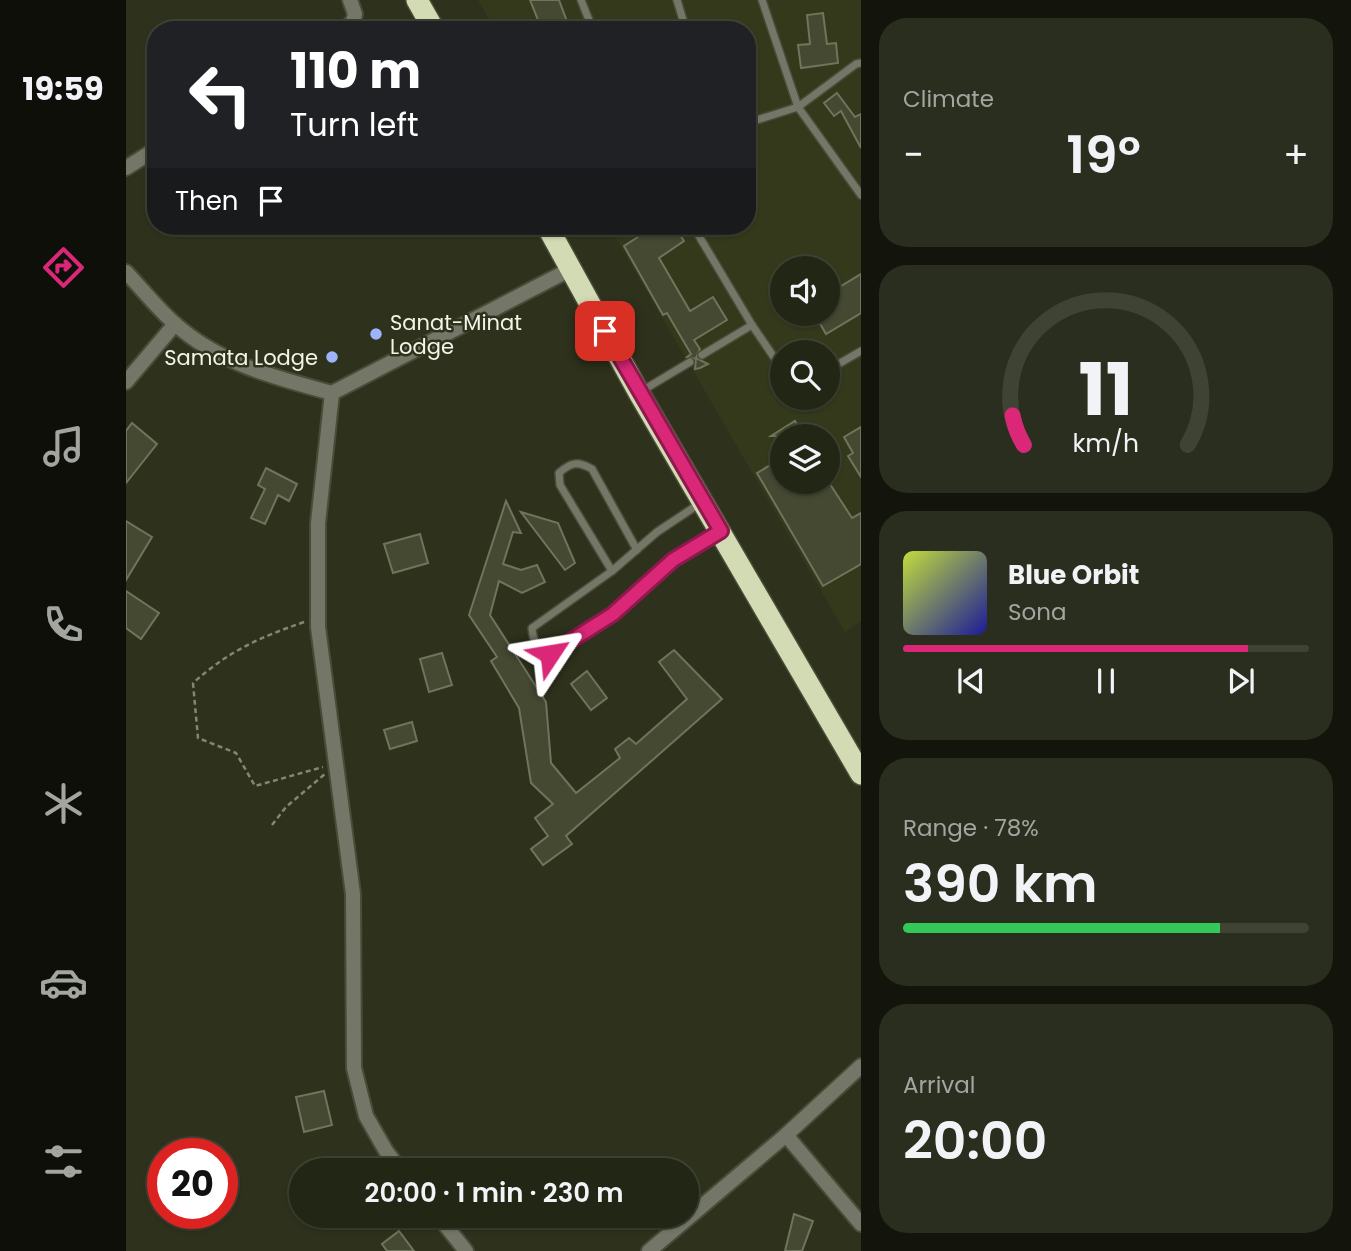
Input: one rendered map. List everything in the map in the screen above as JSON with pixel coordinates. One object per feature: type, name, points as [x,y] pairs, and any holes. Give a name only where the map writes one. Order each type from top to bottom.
[{"type":"highway","points":[[417,0],[429,21]]},
{"type":"highway","points":[[552,235],[639,393],[861,774]]},
{"type":"street","points":[[350,0],[355,14],[353,21]]},
{"type":"street","points":[[126,168],[147,155]]},
{"type":"street","points":[[126,272],[175,324],[222,355],[262,374],[332,393],[571,269]]},
{"type":"street","points":[[126,382],[175,324]]},
{"type":"street","points":[[332,393],[318,523],[318,627],[353,894],[354,1068],[366,1116],[391,1158]]},
{"type":"street","points":[[649,1251],[786,1135],[861,1066]]},
{"type":"street","points":[[786,1135],[861,1224]]},
{"type":"street","points":[[448,1228],[466,1251]]},
{"type":"lane","points":[[581,0],[589,21]]},
{"type":"lane","points":[[677,0],[683,21]]},
{"type":"lane","points":[[762,0],[798,107],[861,195]]},
{"type":"lane","points":[[756,120],[798,107],[861,63]]},
{"type":"lane","points":[[697,235],[770,351]]},
{"type":"lane","points":[[702,355],[752,325]]},
{"type":"lane","points":[[840,363],[861,351]]},
{"type":"lane","points":[[639,393],[690,362]]},
{"type":"lane","points":[[612,571],[561,485],[559,473],[569,464],[582,463],[592,469],[637,550]]},
{"type":"lane","points":[[703,501],[657,532],[612,571],[532,628],[533,639],[541,651],[550,654],[613,614],[673,560],[721,531]]},
{"type":"path","points":[[307,621],[258,638],[223,657],[193,683],[198,738],[236,753],[255,786],[337,764]]},
{"type":"path","points":[[272,825],[286,807],[337,764]]},
{"type":"shaded area","points":[[478,0],[861,0],[861,621],[845,632],[614,235],[756,235],[756,21],[490,21]]},
{"type":"building","points":[[530,0],[559,0],[567,21],[538,21]]},
{"type":"building","points":[[823,13],[827,44],[836,43],[838,63],[801,68],[798,45],[810,44],[807,15]]},
{"type":"building","points":[[837,93],[855,117],[861,114],[861,148],[841,111],[834,116],[824,103]]},
{"type":"building","points":[[641,235],[680,235],[684,241],[659,258],[690,311],[713,297],[727,320],[694,340],[700,349],[696,358],[708,364],[695,369],[696,359],[687,357],[691,354],[667,313],[663,315],[624,246]]},
{"type":"building","points":[[861,274],[861,313],[840,326],[840,287]]},
{"type":"building","points":[[821,326],[839,326],[826,334]]},
{"type":"building","points":[[132,423],[157,444],[126,483],[126,431]]},
{"type":"building","points":[[861,427],[861,477],[848,456],[853,453],[844,437]]},
{"type":"building","points":[[770,465],[770,494],[836,494],[852,518],[861,513],[861,564],[823,586],[757,473]]},
{"type":"building","points":[[266,468],[297,484],[289,501],[278,495],[265,524],[251,518],[265,489],[258,485]]},
{"type":"building","points":[[506,501],[521,533],[513,532],[503,564],[521,570],[537,565],[545,582],[522,593],[499,581],[490,615],[546,702],[551,763],[576,793],[620,758],[615,749],[629,738],[636,744],[687,699],[659,662],[674,650],[722,699],[566,836],[572,844],[543,865],[531,849],[548,836],[535,818],[553,804],[531,783],[519,708],[491,661],[497,657],[469,615]]},
{"type":"building","points":[[521,512],[558,523],[575,563],[565,570]]},
{"type":"building","points":[[126,521],[152,537],[126,580]]},
{"type":"building","points":[[420,534],[428,563],[393,573],[384,544]]},
{"type":"building","points":[[126,591],[159,613],[141,639],[126,628]]},
{"type":"building","points":[[442,653],[452,685],[429,692],[420,659]]},
{"type":"building","points":[[587,671],[607,698],[591,710],[571,684]]},
{"type":"building","points":[[412,722],[417,741],[390,749],[384,730]]},
{"type":"building","points":[[324,1091],[332,1125],[304,1132],[296,1097]]},
{"type":"building","points":[[794,1214],[813,1221],[802,1251],[785,1251]]},
{"type":"building","points":[[399,1231],[414,1251],[387,1251],[382,1244]]},
{"type":"place","name":"Sanat-Minat Lodge","points":[[376,334]]},
{"type":"place","name":"Samata Lodge","points":[[332,357]]},
{"type":"route","points":[[550,654],[613,614],[673,560],[721,531],[605,331]]}]
